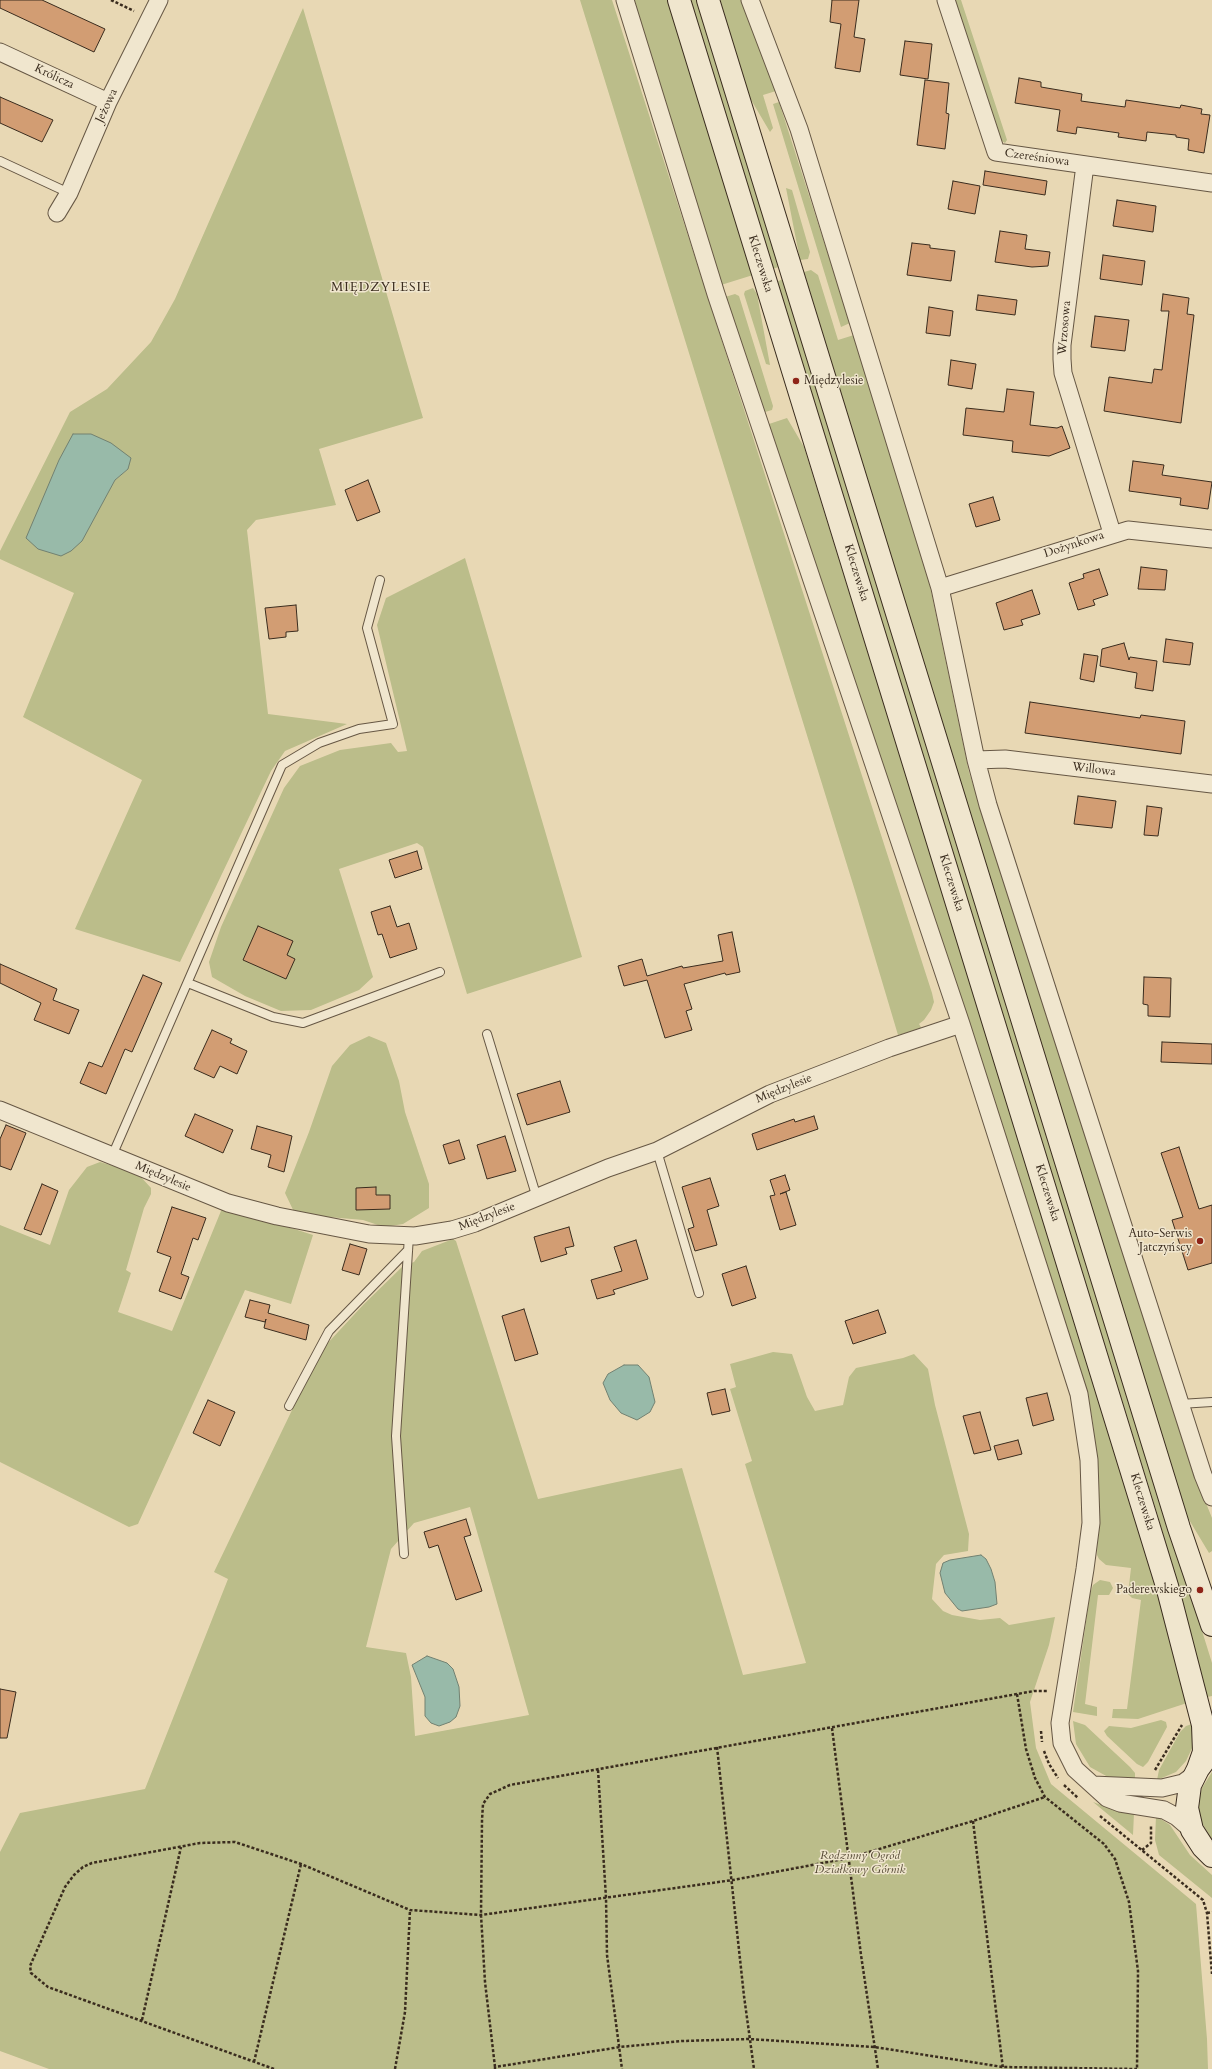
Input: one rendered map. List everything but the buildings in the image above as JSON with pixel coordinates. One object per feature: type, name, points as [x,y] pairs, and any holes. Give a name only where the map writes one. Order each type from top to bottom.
[{"type":"main road","name":"Kleczewska","points":[[679,0],[1167,1586],[1203,1725],[1204,1752],[1201,1766],[1187,1797],[1188,1819],[1192,1830]]},
{"type":"main road","points":[[708,0],[1175,1512],[1212,1625]]},
{"type":"main road","points":[[1192,1830],[1203,1847],[1212,1856]]},
{"type":"street","name":"Jeżowa","points":[[57,213],[69,192],[108,102],[159,0]]},
{"type":"street","points":[[625,0],[716,294],[961,1024],[1071,1369],[1084,1421],[1090,1467],[1090,1523],[1085,1569],[1060,1730],[1062,1743],[1071,1764],[1084,1778],[1113,1801],[1140,1807],[1155,1808],[1171,1813],[1192,1830]]},
{"type":"street","points":[[750,0],[800,129],[940,588],[976,760],[993,820],[1180,1404],[1203,1475],[1212,1497]]},
{"type":"street","name":"Czereśniowa","points":[[946,0],[996,152],[1212,183]]},
{"type":"street","name":"Królicza","points":[[0,52],[108,102]]},
{"type":"street","name":"Wrzosowa","points":[[1085,165],[1062,345],[1063,374],[1112,533]]},
{"type":"street","name":"Dożynkowa","points":[[940,588],[1112,533],[1128,530],[1143,530],[1212,539]]},
{"type":"street","name":"Willowa","points":[[976,760],[1005,759],[1212,784]]},
{"type":"street","name":"Międzylesie","points":[[0,1110],[199,1193],[253,1210],[408,1243],[435,1233],[464,1227],[656,1151],[770,1094],[890,1048],[961,1024]]},
{"type":"street","points":[[1093,1785],[1162,1788],[1183,1783],[1201,1766]]},
{"type":"lane","points":[[0,161],[69,192]]},
{"type":"lane","points":[[112,1156],[282,765],[319,744],[359,729],[393,724],[367,628],[380,580]]},
{"type":"lane","points":[[188,983],[273,1017],[303,1024],[440,972]]},
{"type":"lane","points":[[487,1034],[537,1198]]},
{"type":"lane","points":[[656,1151],[699,1294]]},
{"type":"lane","points":[[289,1406],[328,1331],[408,1243]]},
{"type":"lane","points":[[404,1554],[396,1436],[408,1243]]},
{"type":"lane","points":[[1180,1404],[1212,1402]]},
{"type":"path","points":[[111,0],[150,18]]},
{"type":"path","points":[[1017,1694],[1026,1749],[1035,1778],[1045,1797],[1104,1844],[1115,1859],[1129,1902],[1138,1971],[1137,2069],[1003,2068],[874,2047],[749,2038],[682,2041],[620,2047],[495,2068],[485,1982],[481,1915],[482,1820],[484,1804],[490,1794],[510,1785],[598,1770],[717,1748],[832,1728],[1017,1694],[1034,1691],[1049,1692],[1046,1697]]},
{"type":"path","points":[[832,1728],[878,2069]]},
{"type":"path","points":[[1041,1729],[1042,1745],[1054,1774],[1067,1789],[1081,1800]]},
{"type":"path","points":[[717,1748],[733,1880],[749,2038],[754,2069]]},
{"type":"path","points":[[598,1770],[606,1898],[607,1955],[622,2069]]},
{"type":"path","points":[[274,2069],[48,1987],[32,1973],[30,1966],[66,1887],[74,1875],[83,1867],[92,1863],[200,1843],[235,1842],[301,1864],[410,1910],[481,1915],[733,1880],[850,1858],[973,1821],[1045,1797]]},
{"type":"path","points":[[1099,1815],[1200,1897],[1205,1904],[1212,1974]]},
{"type":"path","points":[[973,1821],[1003,2068]]},
{"type":"path","points":[[142,2020],[181,1846]]},
{"type":"path","points":[[254,2062],[301,1864]]},
{"type":"path","points":[[395,2069],[405,2012],[410,1910]]},
{"type":"path","points":[[1207,1913],[1212,1912]]},
{"type":"green space","points":[[580,0],[612,0],[932,993],[934,1002],[931,1010],[919,1024],[922,1029],[898,1035],[856,894]]},
{"type":"green space","points":[[633,0],[668,0],[753,275],[721,285]]},
{"type":"green space","points":[[689,0],[697,0],[779,267],[772,269]]},
{"type":"green space","points":[[720,0],[741,0],[776,91],[763,95],[773,128],[770,132],[750,98]]},
{"type":"green space","points":[[954,0],[961,0],[1007,140],[1005,143],[999,139]]},
{"type":"green space","points":[[303,8],[423,418],[319,449],[336,505],[256,520],[247,530],[268,714],[347,724],[285,751],[271,771],[180,962],[75,929],[142,780],[23,717],[74,593],[0,559],[0,551],[70,412],[107,389],[151,342],[175,299]],"holes":[[[59,460],[128,469],[115,480],[100,505],[44,499]]]},
{"type":"green space","points":[[779,102],[850,323],[841,327],[773,104]]},
{"type":"green space","points":[[786,188],[792,190],[810,252],[808,259],[800,260]]},
{"type":"green space","points":[[811,270],[818,275],[838,340],[854,335],[927,572],[969,772],[1190,1463],[1212,1518],[1212,1551],[1209,1553],[1188,1518],[1182,1504],[804,272]]},
{"type":"green space","points":[[783,279],[1212,1663],[1212,1696],[1207,1697],[1181,1595],[1157,1513],[776,282]]},
{"type":"green space","points":[[753,288],[757,294],[770,365],[766,364],[744,294],[745,291]]},
{"type":"green space","points":[[735,294],[739,296],[773,406],[772,410],[765,412],[725,297]]},
{"type":"green space","points":[[787,418],[804,447],[1115,1449],[1170,1633],[1187,1703],[1138,1719],[1112,1718],[1113,1709],[1127,1709],[1141,1600],[1132,1598],[1128,1594],[1131,1568],[1106,1565],[1097,1555],[1099,1476],[1092,1417],[1082,1375],[978,1051],[769,424]]},
{"type":"green space","points":[[465,558],[582,957],[467,994],[423,847],[417,843],[339,869],[373,977],[359,990],[311,1010],[281,1011],[245,996],[212,977],[209,962],[221,927],[284,788],[300,766],[340,750],[391,743],[398,752],[407,751],[377,625],[386,598]]},
{"type":"green space","points":[[369,1036],[386,1043],[399,1081],[405,1112],[429,1184],[429,1208],[403,1224],[384,1227],[363,1220],[295,1214],[285,1193],[309,1132],[332,1066],[350,1045]]},
{"type":"green space","points":[[100,1162],[124,1169],[140,1176],[151,1188],[151,1194],[144,1208],[126,1270],[131,1273],[118,1312],[172,1331],[223,1206],[313,1235],[291,1304],[245,1290],[138,1524],[129,1527],[0,1462],[0,1225],[50,1245],[69,1190],[87,1167]]},
{"type":"green space","name":"Rodzinny Ogród Działkowy Górnik","points":[[453,1239],[456,1241],[538,1499],[682,1468],[743,1675],[806,1663],[745,1464],[752,1461],[730,1389],[736,1387],[730,1364],[773,1352],[792,1354],[807,1397],[815,1411],[843,1405],[849,1377],[856,1368],[903,1358],[914,1354],[928,1369],[935,1405],[969,1534],[968,1551],[944,1555],[936,1564],[932,1599],[943,1611],[952,1615],[980,1620],[1000,1618],[1009,1625],[1055,1617],[1049,1645],[1030,1702],[1036,1748],[1051,1784],[1196,1904],[1208,2069],[49,2069],[0,2051],[0,1852],[20,1813],[145,1789],[228,1579],[214,1572],[293,1408],[325,1346],[364,1304],[403,1266],[414,1262],[422,1251]],"holes":[[[470,1507],[529,1715],[415,1736],[411,1677],[406,1653],[366,1647],[391,1549],[414,1523]]]},
{"type":"green space","points":[[1100,1580],[1110,1582],[1113,1588],[1109,1595],[1098,1595],[1085,1704],[1097,1707],[1097,1716],[1073,1712],[1090,1594],[1093,1585]]},
{"type":"green space","points":[[1161,1720],[1166,1722],[1167,1727],[1148,1762],[1143,1767],[1137,1764],[1107,1736],[1104,1731],[1109,1726],[1131,1728]]},
{"type":"green space","points":[[1073,1721],[1085,1725],[1130,1767],[1135,1773],[1135,1780],[1108,1777],[1090,1767],[1076,1744]]},
{"type":"green space","points":[[1192,1724],[1194,1744],[1186,1761],[1176,1772],[1157,1780],[1159,1770],[1180,1732],[1186,1726]]},
{"type":"green space","points":[[1212,1772],[1212,1839],[1202,1823],[1199,1812],[1199,1800],[1202,1788]]},
{"type":"green space","points":[[1093,1802],[1115,1810],[1134,1813],[1133,1835]]},
{"type":"green space","points":[[1156,1816],[1170,1825],[1190,1855],[1212,1875],[1212,1898],[1159,1855],[1155,1840]]},
{"type":"shaded area","points":[[73,434],[91,434],[111,443],[131,458],[128,469],[115,480],[82,541],[71,551],[61,556],[38,549],[26,538],[59,460]]},
{"type":"shaded area","points":[[624,1365],[638,1365],[649,1377],[655,1402],[650,1412],[637,1420],[621,1413],[610,1400],[603,1383],[608,1374]]},
{"type":"shaded area","points":[[981,1555],[986,1559],[991,1569],[995,1582],[997,1604],[989,1607],[962,1611],[958,1609],[945,1593],[940,1573],[943,1563],[950,1560]]},
{"type":"shaded area","points":[[427,1656],[447,1663],[453,1669],[459,1687],[460,1706],[456,1717],[450,1722],[439,1726],[431,1723],[425,1716],[425,1697],[412,1665]]},
{"type":"place","name":"Międzylesie","points":[[796,381]]},
{"type":"place","name":"Auto-Serwis Jatczyńscy","points":[[1200,1241]]},
{"type":"place","name":"Paderewskiego","points":[[1200,1590]]},
{"type":"district","name":"MIĘDZYLESIE","points":[[381,288]]}]
